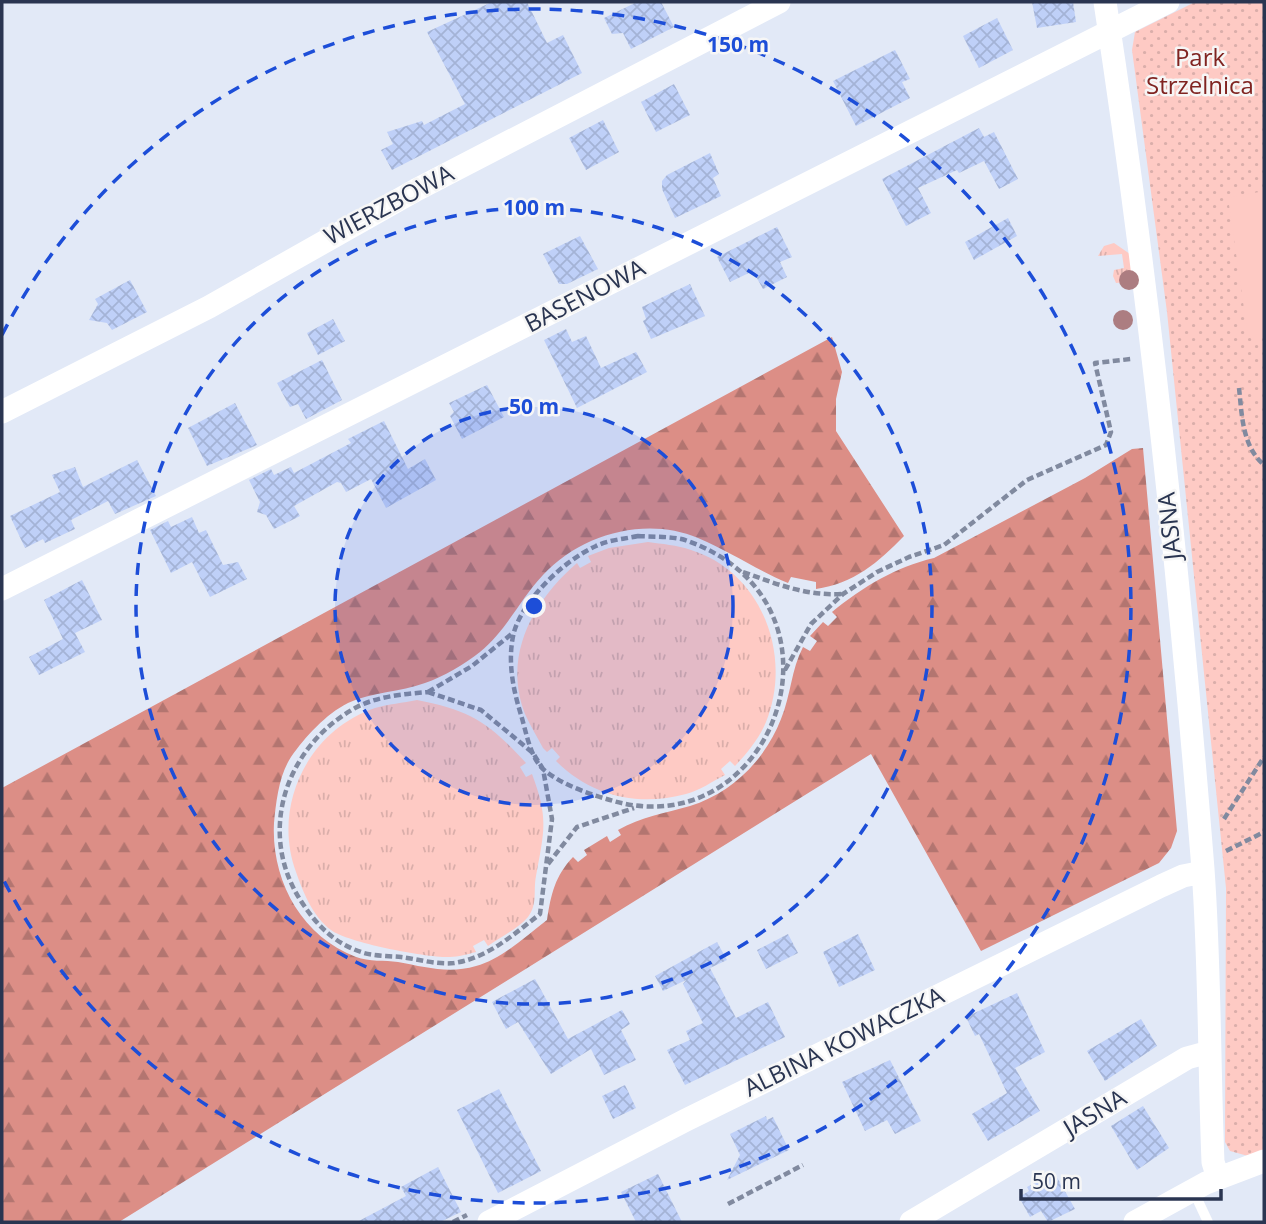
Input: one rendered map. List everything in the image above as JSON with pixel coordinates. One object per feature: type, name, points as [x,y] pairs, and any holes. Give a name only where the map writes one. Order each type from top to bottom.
[{"type":"street","name":"WIERZBOWA","points":[[2,412],[209,307],[416,190],[779,2]]},
{"type":"street","name":"JASNA","points":[[1105,2],[1145,292],[1199,828],[1213,1162],[1218,1178]]},
{"type":"street","name":"BASENOWA","points":[[2,589],[1168,2]]},
{"type":"street","name":"ALBINA KOWACZKA","points":[[484,1215],[687,1120],[1183,876],[1202,864]]},
{"type":"street","name":"JASNA","points":[[911,1222],[1187,1058],[1209,1052]]},
{"type":"street","points":[[1135,1222],[1218,1178],[1264,1161]]},
{"type":"lane","points":[[1193,1190],[1208,1222]]},
{"type":"path","points":[[785,671],[811,624],[843,594],[898,562],[944,545],[1027,480],[1106,445],[1111,432],[1095,363],[1139,358]]},
{"type":"path","points":[[1239,388],[1244,429],[1252,451],[1264,465]]},
{"type":"path","points":[[428,692],[472,666],[514,632],[532,600],[560,567],[598,545],[638,536],[683,539],[723,558],[757,587],[778,626],[785,671],[777,717],[754,758],[719,787],[676,806],[635,808],[577,827],[547,865]]},
{"type":"path","points":[[740,570],[815,596],[843,594]]},
{"type":"path","points":[[514,632],[511,683],[533,753],[542,769],[552,818],[540,914],[496,948],[453,963],[365,953],[335,940],[316,925],[292,888],[280,846],[281,803],[296,762],[323,731],[358,707],[399,694],[428,692],[481,709],[533,753]]},
{"type":"path","points":[[1199,828],[1216,826],[1228,816],[1264,757]]},
{"type":"path","points":[[542,769],[586,793],[635,808]]},
{"type":"path","points":[[1202,864],[1264,832]]},
{"type":"path","points":[[727,1204],[803,1165]]},
{"type":"path","points":[[453,1222],[484,1215]]},
{"type":"green space","name":"Park Strzelnica","points":[[1195,2],[1264,2],[1264,1150],[1248,1156],[1230,1151],[1225,1142],[1226,888],[1167,312],[1132,50],[1135,32]]},
{"type":"green space","points":[[1264,191],[1264,333],[1248,336],[1228,198]]},
{"type":"green space","points":[[1114,243],[1130,254],[1133,278],[1127,290],[1126,282],[1116,283],[1113,276],[1114,270],[1124,268],[1122,254],[1098,256],[1104,246]]},
{"type":"green space","points":[[832,337],[842,372],[836,399],[836,431],[904,536],[885,555],[854,577],[816,589],[816,582],[791,577],[788,583],[709,543],[678,532],[636,529],[595,539],[576,549],[543,575],[498,634],[474,657],[425,683],[348,703],[324,720],[297,749],[281,780],[274,823],[278,865],[293,904],[320,935],[337,948],[361,959],[447,970],[486,963],[547,920],[555,886],[573,857],[578,862],[587,855],[584,850],[607,836],[610,842],[621,835],[618,830],[635,822],[690,806],[720,793],[745,773],[774,734],[803,647],[810,651],[817,641],[810,636],[823,622],[828,626],[837,617],[832,612],[880,579],[934,558],[1085,478],[1132,449],[1143,448],[1177,831],[1171,848],[1159,863],[981,951],[871,754],[119,1222],[2,1222],[2,788]]},
{"type":"green space","points":[[648,542],[691,550],[716,561],[736,577],[753,597],[765,619],[773,644],[776,670],[773,697],[766,722],[756,740],[735,766],[730,761],[721,769],[725,775],[691,793],[668,798],[633,799],[616,796],[584,783],[556,761],[560,757],[552,748],[547,752],[543,748],[525,714],[517,671],[526,630],[536,611],[561,578],[577,563],[580,568],[591,562],[588,556],[609,548]]},
{"type":"green space","points":[[417,700],[466,714],[501,737],[526,763],[520,767],[526,777],[532,774],[543,814],[543,836],[534,902],[528,917],[488,946],[484,940],[473,946],[476,952],[456,957],[389,949],[354,940],[331,930],[319,918],[305,896],[290,847],[289,822],[293,798],[301,774],[314,753],[331,734],[351,719],[385,705]]},
{"type":"building","points":[[492,2],[527,2],[547,43],[563,35],[582,73],[392,170],[381,150],[393,144],[387,132],[422,121],[424,125],[465,104],[427,32]]},
{"type":"building","points":[[637,2],[661,2],[674,27],[631,49],[623,33],[612,34],[604,18]]},
{"type":"building","points":[[1032,2],[1073,2],[1076,22],[1037,28]]},
{"type":"building","points":[[997,18],[1013,50],[979,68],[963,36]]},
{"type":"building","points":[[895,50],[910,79],[902,82],[910,98],[856,126],[833,81]]},
{"type":"building","points":[[674,84],[690,115],[656,132],[641,102]]},
{"type":"building","points":[[603,120],[619,152],[586,170],[569,138]]},
{"type":"building","points":[[979,128],[984,137],[994,132],[1018,179],[999,189],[984,161],[959,173],[957,170],[918,188],[931,213],[906,226],[882,179]]},
{"type":"building","points":[[710,153],[719,174],[713,178],[721,196],[675,218],[662,189],[662,181],[667,175]]},
{"type":"building","points":[[1008,218],[1017,236],[974,260],[965,242]]},
{"type":"building","points":[[777,227],[792,257],[780,262],[787,277],[763,289],[753,271],[730,282],[717,257]]},
{"type":"building","points":[[580,236],[598,269],[567,284],[559,284],[543,254]]},
{"type":"building","points":[[130,280],[147,312],[112,330],[107,323],[89,320],[98,304],[95,299]]},
{"type":"building","points":[[690,284],[705,316],[651,339],[643,321],[646,319],[642,307]]},
{"type":"building","points":[[333,319],[345,341],[318,355],[307,333]]},
{"type":"building","points":[[566,329],[572,342],[586,336],[601,368],[636,352],[647,372],[577,408],[544,340]]},
{"type":"building","points":[[322,360],[342,400],[306,419],[298,404],[290,407],[277,383]]},
{"type":"building","points":[[487,385],[504,417],[462,439],[450,416],[454,412],[449,403]]},
{"type":"building","points":[[235,403],[257,445],[207,466],[188,428]]},
{"type":"building","points":[[384,421],[408,469],[425,459],[436,480],[386,508],[371,479],[346,492],[341,483],[337,482],[294,506],[300,516],[274,529],[266,515],[257,512],[260,502],[249,480],[271,469],[274,475],[291,467],[294,473],[351,443],[348,439]]},
{"type":"building","points":[[137,460],[156,496],[115,514],[108,501],[71,520],[75,529],[45,543],[43,539],[25,548],[10,516],[60,492],[52,475],[75,467],[83,487]]},
{"type":"building","points":[[192,517],[199,533],[206,530],[223,565],[238,562],[247,579],[210,597],[192,562],[171,573],[150,530],[168,521],[171,527]]},
{"type":"building","points":[[82,580],[102,620],[75,633],[85,652],[39,675],[29,657],[63,639],[44,600]]},
{"type":"building","points":[[788,934],[798,953],[766,969],[757,950]]},
{"type":"building","points":[[858,934],[875,970],[839,987],[823,952]]},
{"type":"building","points":[[717,942],[727,960],[710,968],[736,1018],[768,1002],[785,1037],[685,1085],[667,1050],[690,1040],[686,1031],[703,1023],[683,984],[686,980],[663,991],[655,976]]},
{"type":"building","points":[[535,979],[568,1039],[622,1010],[630,1024],[621,1030],[636,1060],[604,1075],[591,1049],[551,1074],[518,1022],[506,1029],[492,1002]]},
{"type":"building","points":[[1017,993],[1045,1052],[1015,1068],[1040,1111],[988,1141],[972,1114],[1007,1093],[979,1034],[975,1036],[966,1017]]},
{"type":"building","points":[[1141,1019],[1157,1046],[1105,1081],[1087,1051]]},
{"type":"building","points":[[890,1060],[921,1121],[895,1134],[887,1120],[865,1131],[842,1082]]},
{"type":"building","points":[[625,1085],[636,1108],[613,1119],[602,1096]]},
{"type":"building","points":[[499,1089],[541,1171],[498,1193],[457,1110]]},
{"type":"building","points":[[1143,1106],[1169,1148],[1137,1170],[1111,1126]]},
{"type":"building","points":[[766,1116],[767,1120],[773,1117],[789,1150],[727,1180],[740,1155],[730,1134]]},
{"type":"building","points":[[438,1167],[461,1212],[440,1222],[357,1222],[406,1196],[401,1187]]},
{"type":"building","points":[[1054,1172],[1075,1209],[1048,1222],[1041,1211],[1030,1217],[1019,1197],[1029,1191],[1027,1187]]},
{"type":"building","points":[[658,1174],[682,1222],[636,1222],[621,1192]]}]
